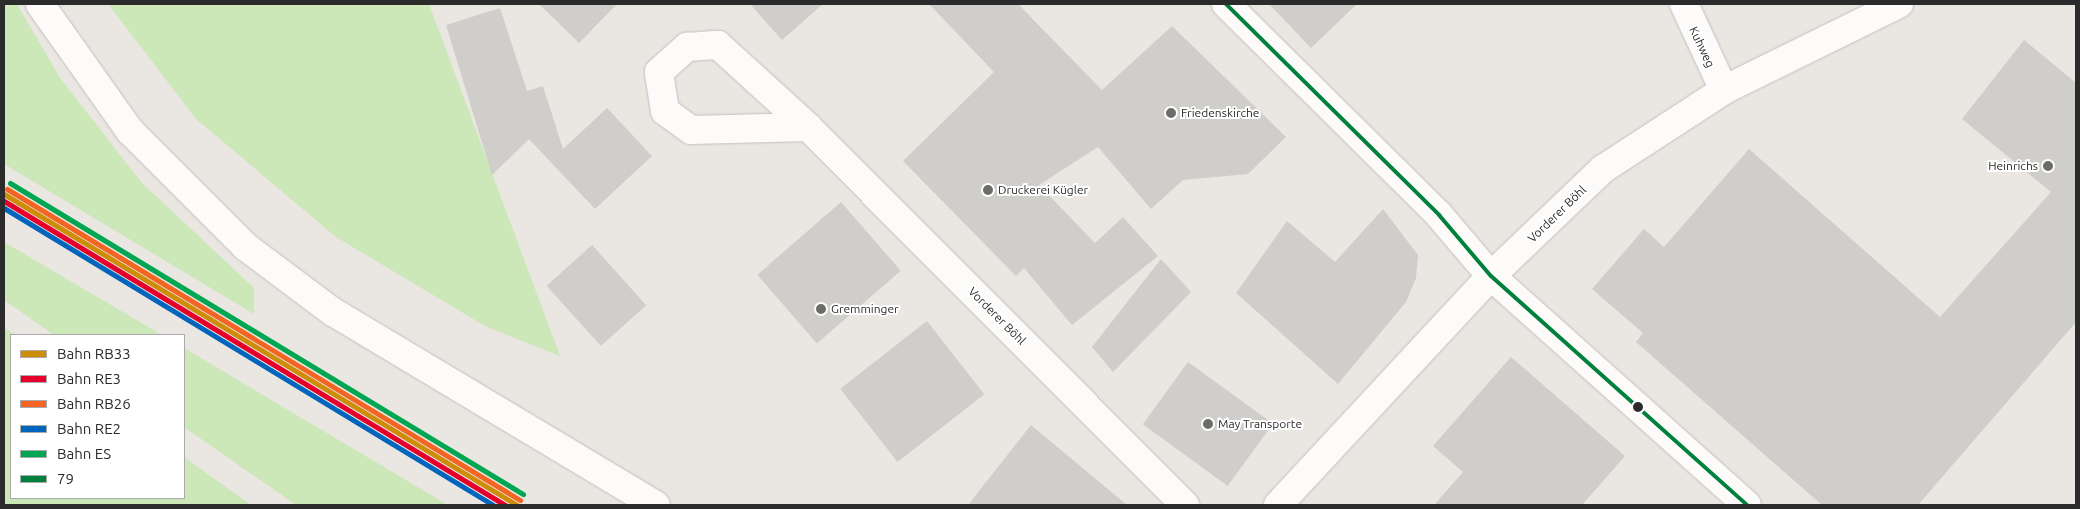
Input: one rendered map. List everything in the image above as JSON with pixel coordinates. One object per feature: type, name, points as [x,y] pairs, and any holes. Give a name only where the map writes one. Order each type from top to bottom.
[{"type":"street","points":[[40,4],[130,131],[246,247],[333,312],[656,505]]},
{"type":"street","points":[[1226,4],[1439,215],[1491,276],[1747,505]]},
{"type":"street","name":"Kuhweg","points":[[1684,4],[1724,90]]},
{"type":"street","name":"Vorderer Böhl","points":[[1278,505],[1291,496],[1491,276],[1603,169],[1724,90],[1899,4]]},
{"type":"street","name":"Vorderer Böhl","points":[[808,127],[691,130],[665,111],[660,72],[687,47],[718,45],[808,127],[1185,505]]},
{"type":"green space","points":[[4,4],[17,4],[60,78],[142,183],[254,288],[254,314],[4,164]]},
{"type":"green space","points":[[108,4],[429,4],[560,356],[485,326],[336,237],[196,119]]},
{"type":"green space","points":[[4,242],[160,334],[53,334],[4,300]]},
{"type":"green space","points":[[4,327],[14,334],[10,334],[10,499],[185,499],[185,458],[251,505],[4,505]]},
{"type":"green space","points":[[185,349],[448,505],[296,505],[185,428]]},
{"type":"building","points":[[539,4],[617,4],[579,43]]},
{"type":"building","points":[[750,4],[823,4],[782,40]]},
{"type":"building","points":[[929,4],[1018,4],[1102,90],[1172,26],[1286,137],[1248,174],[1183,180],[1151,209],[1098,147],[1039,185],[1095,243],[1123,217],[1158,256],[1072,325],[1024,268],[1016,276],[903,161],[994,72]]},
{"type":"building","points":[[1269,4],[1357,4],[1311,48]]},
{"type":"building","points":[[500,8],[527,91],[543,86],[563,149],[607,108],[652,156],[595,209],[529,139],[492,175],[446,25]]},
{"type":"building","points":[[2024,40],[2076,83],[2076,322],[1918,505],[1822,505],[1636,342],[1643,333],[1592,289],[1644,229],[1664,247],[1749,149],[1940,317],[2051,192],[1962,119]]},
{"type":"building","name":"Gremminger","points":[[841,202],[901,271],[817,344],[757,275]]},
{"type":"building","points":[[1383,209],[1418,255],[1416,278],[1406,302],[1338,384],[1236,293],[1287,221],[1335,262]]},
{"type":"building","points":[[592,245],[646,305],[601,346],[547,286]]},
{"type":"building","points":[[1161,259],[1191,292],[1113,372],[1092,347]]},
{"type":"building","points":[[927,321],[984,394],[898,462],[840,389]]},
{"type":"building","points":[[1511,357],[1625,456],[1582,505],[1434,505],[1463,472],[1433,446]]},
{"type":"building","name":"May Transporte","points":[[1188,362],[1273,424],[1228,486],[1143,424]]},
{"type":"building","points":[[1031,425],[1127,505],[968,505]]},
{"type":"rail line","name":"ES","points":[[10,183],[523,494]]},
{"type":"rail line","name":"RB26","points":[[7,189],[520,500]]},
{"type":"rail line","name":"RB33","points":[[4,194],[517,505]]},
{"type":"rail line","name":"RE3","points":[[4,201],[505,505]]},
{"type":"rail line","name":"RE2","points":[[4,208],[493,505]]},
{"type":"transit line","name":"79","points":[[1226,4],[1439,215],[1491,276],[1747,505]]},
{"type":"place","name":"Friedenskirche","points":[[1171,113]]},
{"type":"place","name":"Heinrichs","points":[[2048,166]]},
{"type":"place","name":"Druckerei Kügler","points":[[988,190]]},
{"type":"place","name":"Gremminger","points":[[821,309]]},
{"type":"place","name":"May Transporte","points":[[1208,424]]}]
